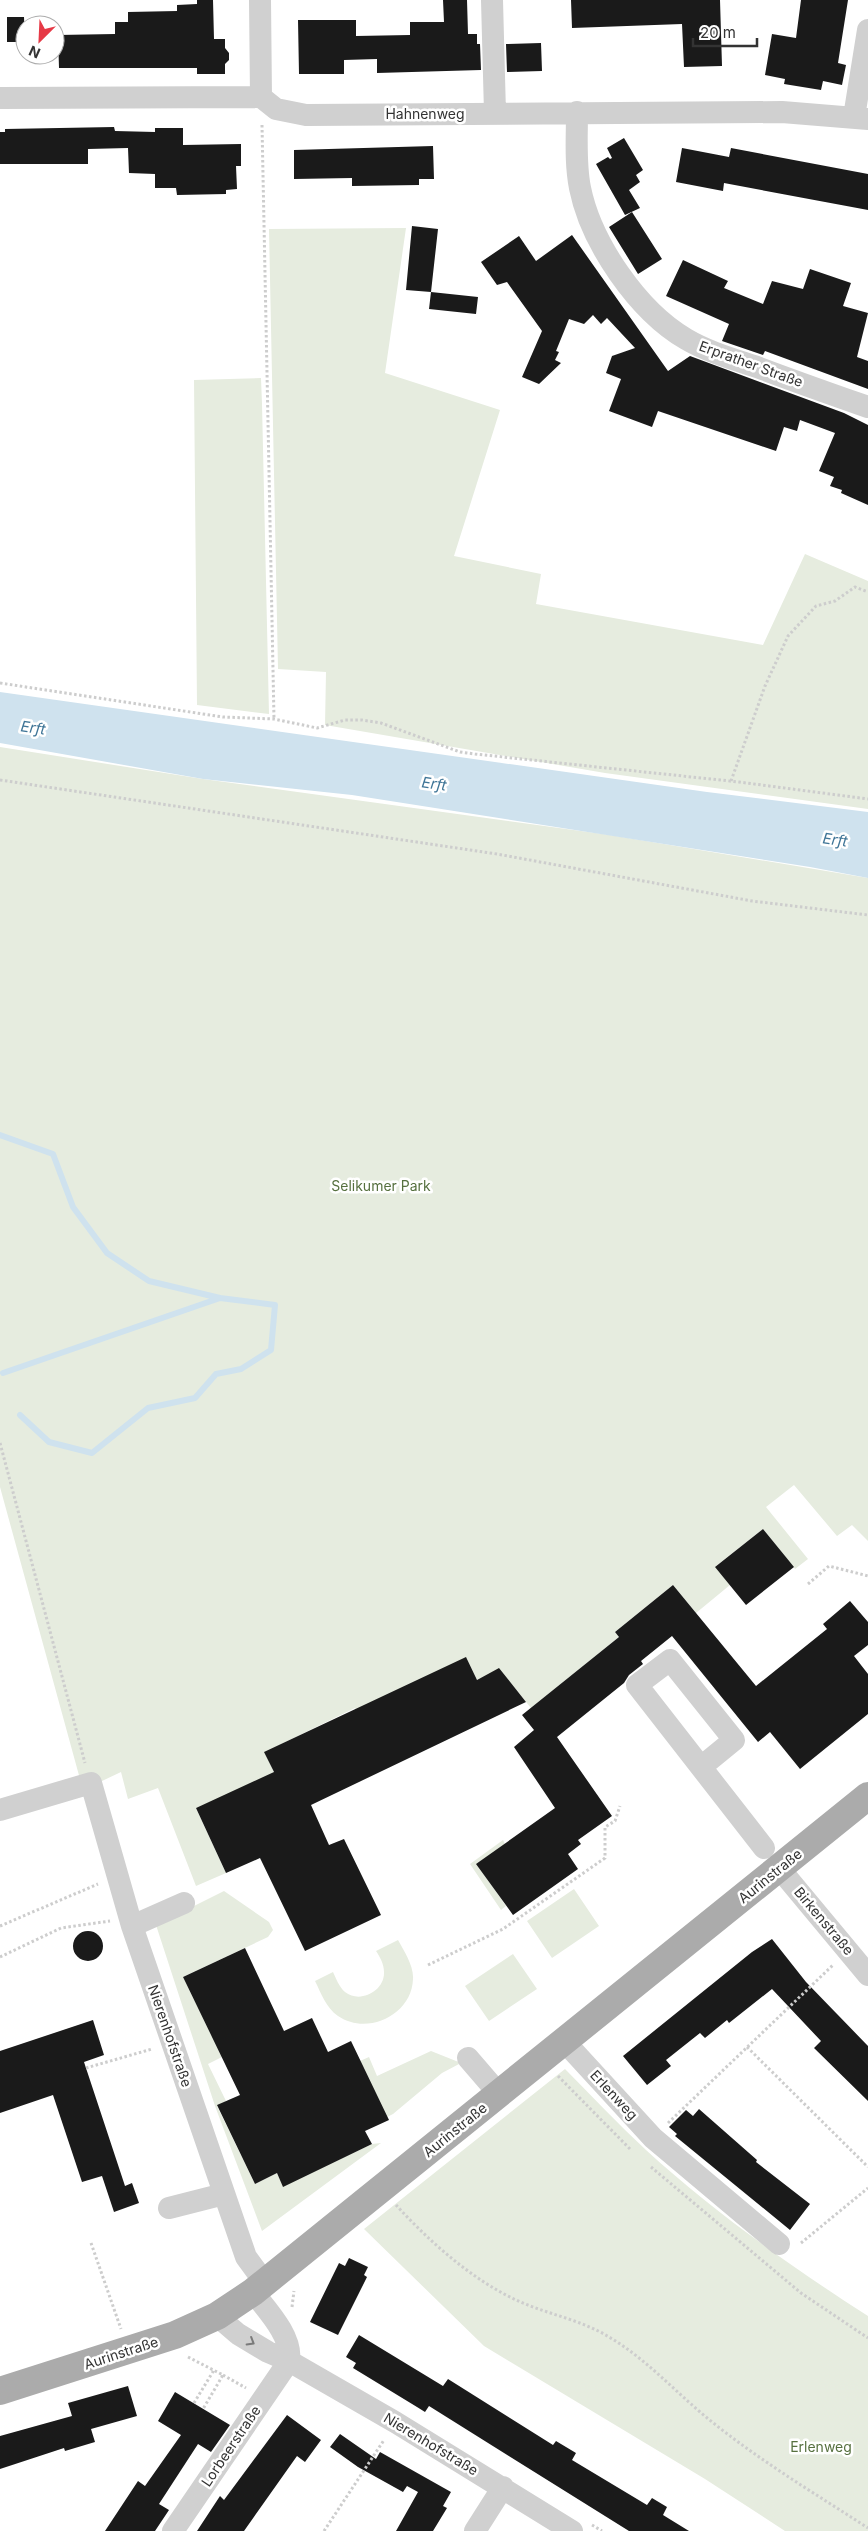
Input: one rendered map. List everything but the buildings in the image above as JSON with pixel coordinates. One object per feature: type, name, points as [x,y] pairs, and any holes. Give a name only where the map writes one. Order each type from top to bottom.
[{"type":"main road","name":"Aurinstraße","points":[[0,2391],[174,2335],[216,2316],[259,2287],[564,2041],[772,1858],[868,1796]]},
{"type":"street","points":[[0,98],[261,97],[260,0]]},
{"type":"street","points":[[492,0],[495,113]]},
{"type":"street","name":"Hahnenweg","points":[[261,97],[276,109],[306,115],[782,112],[861,118],[868,30]]},
{"type":"street","name":"Erprather Straße","points":[[577,112],[577,166],[580,187],[591,225],[599,242],[637,298],[672,331],[707,350],[868,407]]},
{"type":"street","name":"Birkenstraße","points":[[701,1767],[734,1740],[670,1660],[637,1685],[772,1858],[868,1975]]},
{"type":"street","points":[[0,1810],[91,1783]]},
{"type":"street","name":"Nierenhofstraße","points":[[91,1783],[132,1926],[246,2257],[272,2316],[291,2350],[289,2361]]},
{"type":"street","points":[[132,1926],[184,1903]]},
{"type":"street","name":"Erlenweg","points":[[564,2041],[652,2138],[785,2253]]},
{"type":"street","points":[[468,2058],[499,2094]]},
{"type":"street","points":[[169,2208],[224,2194]]},
{"type":"street","name":"Nierenhofstraße","points":[[216,2316],[238,2334],[395,2422],[572,2531]]},
{"type":"street","name":"Lorbeerstraße","points":[[173,2531],[289,2361]]},
{"type":"street","points":[[475,2531],[503,2487]]},
{"type":"path","points":[[261,97],[274,719]]},
{"type":"path","points":[[731,781],[765,686],[788,636],[816,606],[835,601],[855,586],[868,592]]},
{"type":"path","points":[[0,683],[223,717],[274,719],[317,728],[345,720],[362,720],[381,723],[460,752],[731,781],[868,799]]},
{"type":"path","points":[[0,780],[497,854],[582,872],[752,901],[868,915]]},
{"type":"path","points":[[0,1443],[91,1783]]},
{"type":"path","points":[[808,1584],[829,1566],[868,1576]]},
{"type":"path","points":[[428,1966],[502,1929],[605,1858],[605,1827],[615,1821],[620,1806]]},
{"type":"path","points":[[0,1926],[117,1875]]},
{"type":"path","points":[[0,1957],[61,1928],[105,1920],[132,1926]]},
{"type":"path","points":[[652,2138],[848,1950]]},
{"type":"path","points":[[86,2068],[160,2047],[172,2041]]},
{"type":"path","points":[[747,2047],[868,2167]]},
{"type":"path","points":[[774,2272],[785,2253],[868,2188]]},
{"type":"path","points":[[381,2190],[413,2224],[458,2263],[487,2284],[514,2299],[609,2336],[635,2354],[700,2412],[761,2458],[868,2528]]},
{"type":"path","points":[[91,2244],[129,2350]]},
{"type":"path","points":[[174,2335],[183,2354],[223,2375],[203,2409]]},
{"type":"path","points":[[194,2404],[214,2370]]},
{"type":"path","points":[[324,2531],[395,2422]]},
{"type":"green space","points":[[406,228],[385,373],[500,410],[454,556],[541,574],[536,604],[763,645],[805,554],[868,581],[868,809],[605,773],[325,725],[326,672],[278,669],[269,229]]},
{"type":"green space","points":[[261,378],[269,714],[197,705],[194,380]]},
{"type":"green space","name":"Selikumer Park","points":[[0,747],[203,779],[610,835],[868,878],[868,1541],[852,1525],[837,1536],[794,1485],[766,1507],[808,1559],[795,1569],[763,1529],[716,1566],[730,1585],[696,1613],[673,1585],[615,1632],[619,1637],[531,1708],[499,1669],[477,1680],[466,1658],[359,1717],[355,1708],[265,1752],[275,1775],[196,1808],[226,1873],[196,1886],[158,1788],[128,1799],[121,1772],[83,1790],[0,1487]]},
{"type":"green space","points":[[503,1840],[505,1844],[477,1864],[506,1906],[501,1910],[470,1864]]},
{"type":"green space","points":[[574,1889],[599,1926],[552,1958],[527,1921]]},
{"type":"green space","points":[[224,1891],[269,1922],[273,1930],[268,1937],[183,1977],[222,2057],[208,2064],[226,2101],[217,2106],[255,2184],[277,2173],[283,2186],[372,2144],[381,2143],[262,2231],[215,2106],[156,1925]]},
{"type":"green space","points":[[398,1940],[413,1974],[411,1992],[405,2003],[396,2012],[374,2023],[350,2022],[334,2013],[324,2000],[315,1981],[333,1972],[339,1985],[345,1992],[358,1997],[370,1994],[380,1985],[384,1972],[376,1951]]},
{"type":"green space","points":[[513,1954],[537,1989],[489,2021],[465,1986]]},
{"type":"green space","points":[[431,2051],[461,2063],[442,2073],[387,2117],[360,2061],[369,2057],[377,2076]]},
{"type":"green space","points":[[565,2069],[636,2140],[698,2195],[781,2258],[868,2316],[868,2531],[785,2531],[705,2479],[484,2346],[364,2229]]},
{"type":"water","name":"Erft","points":[[0,692],[707,792],[868,812],[868,878],[810,867],[352,795],[203,779],[0,743]]},
{"type":"waterway","points":[[0,1135],[53,1154],[73,1207],[107,1253],[149,1281],[220,1298]]},
{"type":"waterway","points":[[3,1373],[220,1298],[275,1305],[271,1350],[241,1369],[216,1374],[195,1398],[148,1408],[92,1453],[49,1442],[20,1415]]}]
